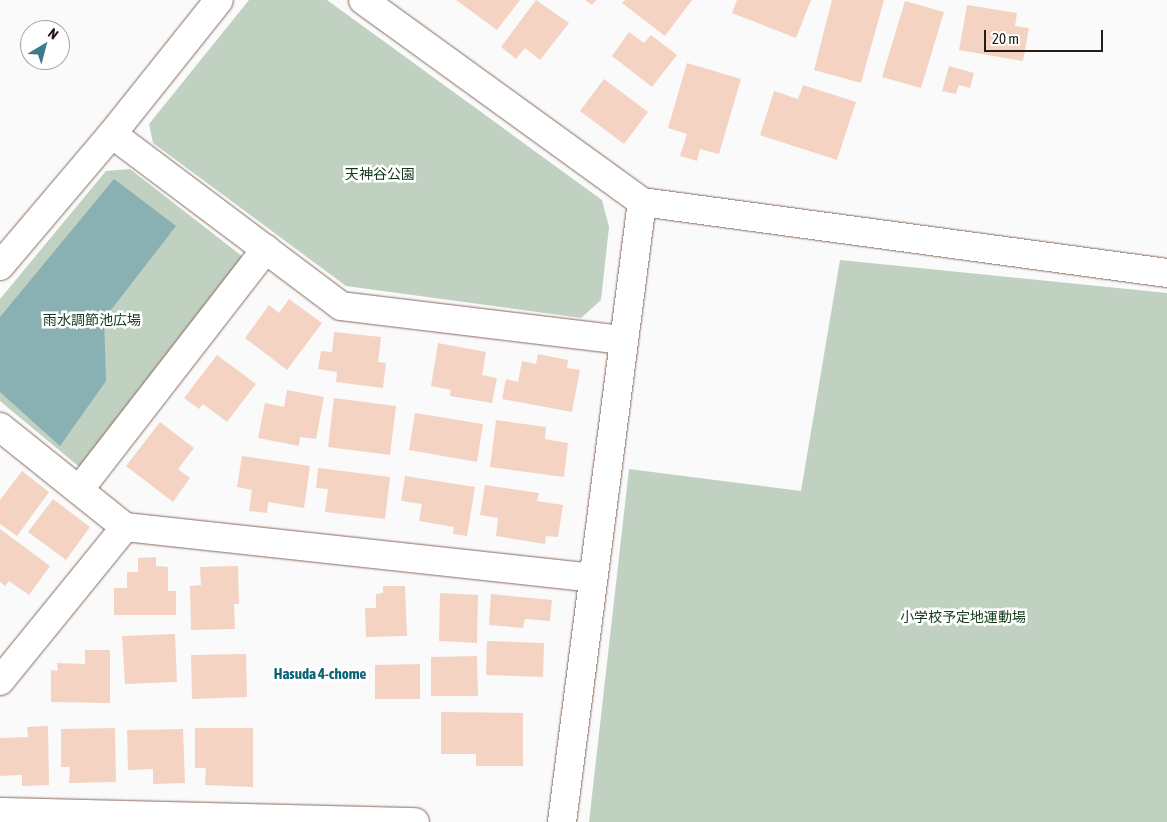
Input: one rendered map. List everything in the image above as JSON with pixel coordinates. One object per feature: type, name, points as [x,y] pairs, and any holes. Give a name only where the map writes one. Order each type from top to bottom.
[{"type":"street","points":[[0,266],[112,134],[219,0]]},
{"type":"street","points":[[363,0],[642,202],[1167,273]]},
{"type":"street","points":[[112,134],[341,306],[624,340]]},
{"type":"street","points":[[562,822],[642,202]]},
{"type":"street","points":[[79,490],[266,249]]},
{"type":"street","points":[[0,427],[125,527],[593,578]]},
{"type":"street","points":[[0,681],[125,527]]},
{"type":"street","points":[[0,812],[415,822]]},
{"type":"green space","name":"天神谷公園","points":[[249,0],[327,0],[602,200],[609,227],[601,300],[581,318],[346,286],[153,143],[149,124]]},
{"type":"green space","name":"雨水調節池広場","points":[[130,169],[247,260],[83,470],[0,401],[0,299],[106,171]]},
{"type":"green space","name":"小学校予定地運動場","points":[[840,260],[1167,293],[1167,822],[589,822],[629,469],[801,491]]},
{"type":"water","points":[[114,179],[176,226],[104,319],[106,381],[60,446],[0,392],[0,317]]},
{"type":"building","points":[[456,0],[520,0],[497,30]]},
{"type":"building","points":[[536,0],[569,23],[540,60],[525,48],[516,59],[501,47]]},
{"type":"building","points":[[585,0],[596,0],[592,5]]},
{"type":"building","points":[[625,0],[692,0],[665,36],[622,3]]},
{"type":"building","points":[[737,0],[811,0],[796,38],[732,13]]},
{"type":"building","points":[[832,0],[884,0],[861,83],[814,70]]},
{"type":"building","points":[[905,1],[944,12],[921,88],[882,77]]},
{"type":"building","points":[[967,5],[1017,13],[1015,26],[1029,28],[1023,61],[959,50]]},
{"type":"building","points":[[629,32],[644,43],[651,35],[677,55],[652,87],[612,56]]},
{"type":"building","points":[[687,63],[741,79],[719,154],[700,149],[697,161],[680,156],[687,134],[668,128]]},
{"type":"building","points":[[949,66],[974,73],[970,88],[959,85],[956,94],[942,91]]},
{"type":"building","points":[[604,79],[648,112],[624,144],[580,111]]},
{"type":"building","points":[[803,85],[856,102],[837,160],[760,135],[774,91],[798,99]]},
{"type":"building","points":[[289,299],[322,323],[287,370],[245,338],[269,305],[279,313]]},
{"type":"building","points":[[334,332],[381,337],[378,362],[386,363],[383,388],[336,382],[337,372],[318,369],[321,351],[332,352]]},
{"type":"building","points":[[438,343],[486,352],[482,375],[497,378],[492,403],[450,396],[451,390],[431,386]]},
{"type":"building","points":[[538,354],[568,360],[567,368],[580,370],[572,412],[502,399],[506,379],[518,382],[522,361],[536,364]]},
{"type":"building","points":[[217,355],[256,384],[227,422],[203,404],[199,409],[184,398]]},
{"type":"building","points":[[287,390],[324,397],[316,439],[300,437],[299,446],[258,438],[265,403],[284,407]]},
{"type":"building","points":[[334,398],[396,406],[390,455],[328,447]]},
{"type":"building","points":[[415,413],[483,424],[477,462],[409,450]]},
{"type":"building","points":[[496,420],[546,427],[545,439],[568,443],[564,477],[490,467]]},
{"type":"building","points":[[160,422],[194,448],[178,469],[190,478],[173,502],[126,466]]},
{"type":"building","points":[[242,456],[310,466],[304,508],[268,502],[267,513],[249,511],[252,490],[237,487]]},
{"type":"building","points":[[318,468],[390,477],[385,519],[325,512],[328,489],[316,488]]},
{"type":"building","points":[[22,471],[49,492],[17,536],[0,524],[0,500]]},
{"type":"building","points":[[405,476],[475,487],[467,536],[453,534],[454,527],[419,521],[422,504],[401,501]]},
{"type":"building","points":[[485,485],[539,493],[537,501],[563,505],[558,537],[546,536],[545,544],[496,536],[498,518],[480,515]]},
{"type":"building","points":[[53,499],[90,527],[66,560],[28,532]]},
{"type":"building","points":[[0,529],[50,566],[29,595],[9,581],[5,586],[0,582]]},
{"type":"building","points":[[156,557],[156,566],[168,567],[168,591],[176,591],[176,615],[114,615],[114,588],[127,588],[127,572],[138,572],[138,558]]},
{"type":"building","points":[[238,566],[239,604],[234,604],[235,629],[191,630],[190,586],[201,585],[200,567]]},
{"type":"building","points":[[383,586],[405,586],[407,636],[366,637],[365,608],[376,608],[376,594],[383,593]]},
{"type":"building","points":[[440,593],[478,595],[477,643],[439,641]]},
{"type":"building","points":[[491,594],[552,600],[550,621],[525,619],[523,628],[489,625]]},
{"type":"building","points":[[175,634],[177,682],[125,684],[122,636]]},
{"type":"building","points":[[487,641],[544,643],[543,677],[486,675]]},
{"type":"building","points":[[85,650],[110,650],[110,703],[51,702],[51,670],[58,671],[57,663],[85,664]]},
{"type":"building","points":[[246,654],[247,697],[192,699],[191,655]]},
{"type":"building","points":[[477,656],[478,696],[431,696],[431,657]]},
{"type":"building","points":[[420,664],[420,699],[375,699],[375,665]]},
{"type":"building","points":[[441,712],[523,713],[523,766],[476,766],[476,754],[441,754]]},
{"type":"building","points":[[48,726],[49,785],[22,786],[22,775],[0,776],[0,738],[28,737],[27,727]]},
{"type":"building","points":[[115,728],[116,782],[69,783],[70,767],[61,767],[61,729]]},
{"type":"building","points":[[195,728],[253,728],[253,787],[205,785],[206,768],[195,768]]},
{"type":"building","points":[[183,729],[185,783],[153,784],[153,769],[128,770],[127,730]]},
{"type":"district","name":"Hasuda 4-chome","points":[[320,674]]}]
